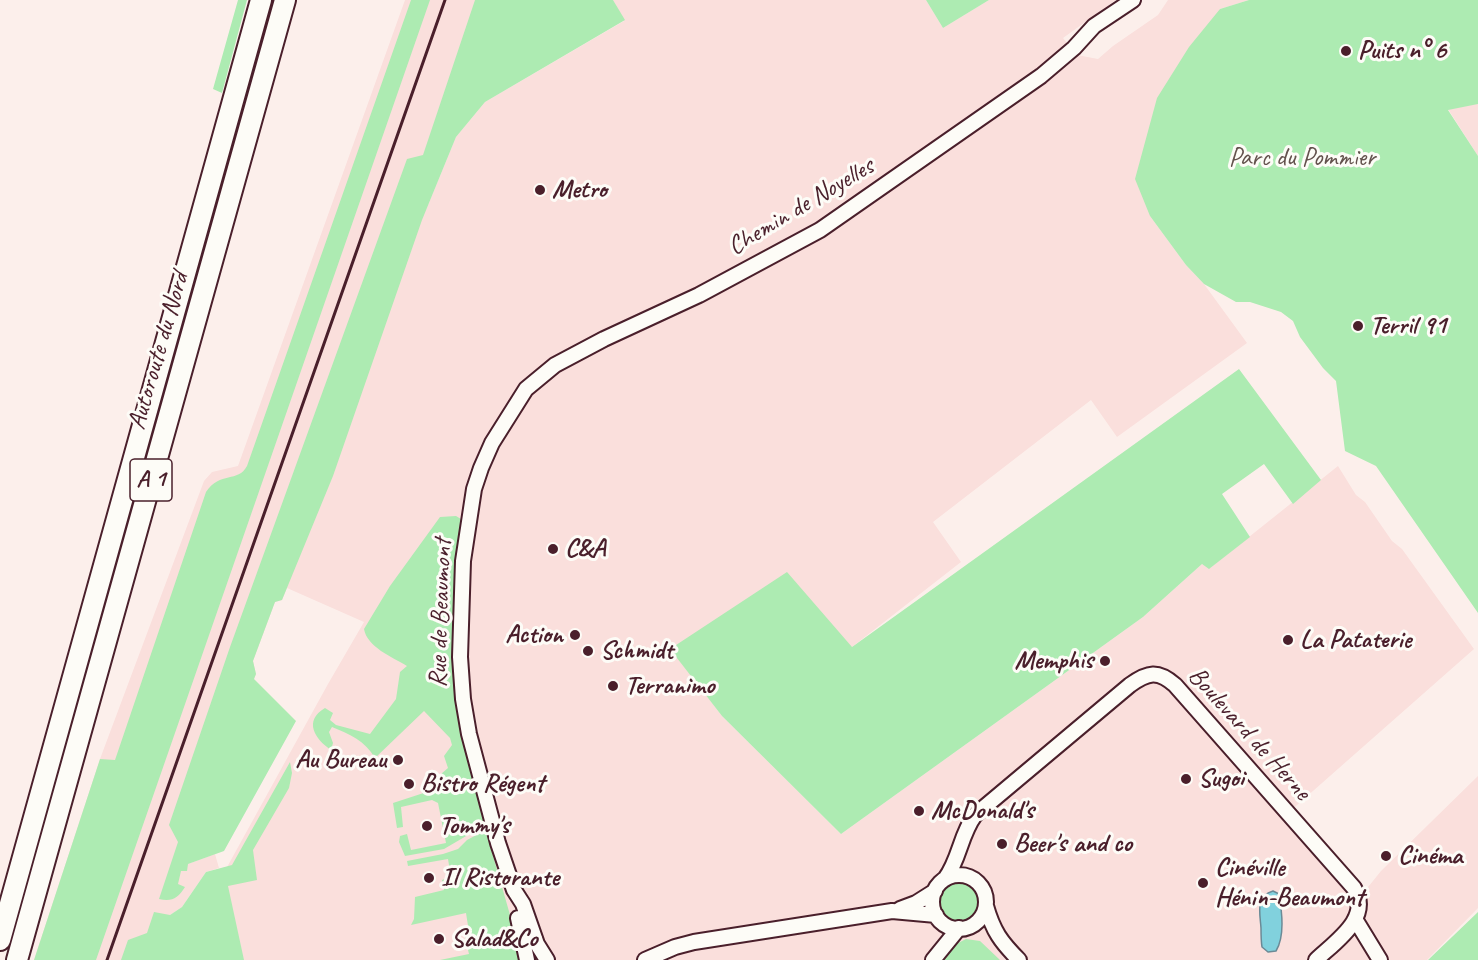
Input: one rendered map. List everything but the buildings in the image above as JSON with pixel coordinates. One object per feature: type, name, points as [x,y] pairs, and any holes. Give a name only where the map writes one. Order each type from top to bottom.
[{"type":"highway","name":"Autoroute du Nord","points":[[0,940],[261,0]]},
{"type":"highway","name":"Autoroute du Nord","points":[[17,960],[285,0]]},
{"type":"street","name":"Chemin de Noyelles","points":[[492,443],[526,389],[555,365],[604,339],[699,295],[820,230],[1041,76],[1074,48],[1094,26],[1133,0]]},
{"type":"street","name":"Rue de Beaumont","points":[[492,443],[481,468],[470,510],[463,561],[460,657],[463,699],[469,734],[486,800],[514,890],[515,906],[527,960]]},
{"type":"street","name":"Boulevard de Herne","points":[[945,879],[956,862],[968,825],[984,806],[1130,685],[1144,676],[1157,674],[1175,685],[1354,888],[1360,898],[1355,919]]},
{"type":"street","points":[[960,847],[963,862],[972,878],[983,890],[992,927],[1019,960]]},
{"type":"street","points":[[647,959],[694,942],[892,911],[916,903],[934,891],[945,879],[958,875],[972,878]]},
{"type":"street","name":"Rue de Beaumont","points":[[514,890],[523,904],[537,944],[547,960]]},
{"type":"street","points":[[934,891],[933,906],[939,919],[941,939],[935,958]]},
{"type":"street","points":[[935,958],[963,928],[980,919],[986,906]]},
{"type":"street","points":[[892,911],[939,919],[948,926],[987,933],[1002,942]]},
{"type":"street","points":[[1316,960],[1341,937],[1355,919],[1380,960]]},
{"type":"shaded area","points":[[405,0],[491,0],[426,210],[456,137],[485,102],[624,21],[613,0],[926,0],[943,28],[989,0],[1116,0],[1063,38],[1077,55],[1098,59],[1158,15],[1168,0],[1249,0],[1220,9],[1150,216],[1247,343],[1117,437],[1091,400],[933,522],[961,562],[852,647],[671,649],[722,716],[841,834],[1143,617],[1202,564],[1210,568],[1338,466],[1356,495],[1365,502],[1392,541],[1402,549],[1474,649],[1288,813],[1360,897],[1381,871],[1478,776],[1478,908],[1427,960],[240,960],[221,878],[364,622],[287,588],[282,600],[275,602],[253,661],[256,674],[192,839],[188,864],[215,854],[219,868],[206,872],[182,907],[170,915],[137,960],[34,960],[100,759],[204,481],[212,472],[238,466]]},
{"type":"shaded area","points":[[1478,103],[1478,156],[1448,109]]},
{"type":"green space","points":[[238,0],[247,0],[222,93],[213,89]]},
{"type":"green space","points":[[411,0],[430,0],[96,960],[34,960],[100,759],[115,760],[206,492],[217,481],[239,474],[247,466]]},
{"type":"green space","points":[[475,0],[613,0],[625,20],[485,102],[456,137],[422,220],[333,476],[282,600],[275,602],[253,661],[256,674],[254,679],[296,721],[224,851],[188,864],[187,871],[181,871],[178,884],[185,887],[180,894],[168,900],[159,899],[178,842],[169,825],[230,647],[407,159],[423,155]]},
{"type":"green space","points":[[926,0],[989,0],[943,28]]},
{"type":"green space","name":"Parc du Pommier","points":[[1249,0],[1478,0],[1478,104],[1448,110],[1478,156],[1478,613],[1376,466],[1345,451],[1336,381],[1323,368],[1300,337],[1293,321],[1281,312],[1250,302],[1236,302],[1204,284],[1186,265],[1150,216],[1135,179],[1157,98],[1189,47],[1220,9]]},
{"type":"green space","points":[[1239,369],[1321,480],[1293,504],[1264,464],[1222,494],[1250,537],[1209,569],[1202,564],[1143,617],[841,834],[722,716],[670,649],[787,572],[852,647]]},
{"type":"green space","points":[[456,516],[461,519],[453,607],[454,673],[462,727],[485,825],[444,849],[405,856],[399,842],[400,836],[407,834],[411,850],[446,843],[438,803],[432,800],[401,807],[403,827],[397,828],[393,803],[445,786],[441,774],[448,768],[444,756],[452,745],[450,738],[424,711],[375,758],[367,747],[356,739],[332,727],[329,732],[333,743],[331,750],[320,741],[313,724],[314,718],[325,708],[333,713],[330,720],[336,725],[370,734],[396,699],[400,672],[407,666],[375,646],[364,629],[390,586],[440,517]]},
{"type":"green space","points":[[290,762],[292,773],[289,788],[253,850],[257,880],[228,886],[244,960],[121,960],[128,940],[147,933],[154,912],[170,915],[182,907],[206,872],[232,865]]},
{"type":"green space","points":[[486,830],[521,960],[440,960],[469,954],[464,933],[469,932],[466,913],[411,925],[414,919],[415,897],[444,890],[442,880],[451,877],[448,859],[408,866],[407,861],[458,849],[467,840]]},
{"type":"green space","points":[[959,882],[973,888],[979,902],[973,916],[959,922],[945,916],[939,902],[945,888]]},
{"type":"green space","points":[[1478,912],[1478,960],[1428,960]]},
{"type":"green space","points":[[966,939],[980,941],[1000,960],[939,960],[956,944]]},
{"type":"water","points":[[1273,891],[1279,894],[1282,931],[1276,951],[1268,952],[1262,947],[1260,906],[1263,897]]},
{"type":"railway","points":[[107,960],[445,0]]},
{"type":"place","name":"Puits n° 6","points":[[1346,51]]},
{"type":"place","name":"Metro","points":[[540,190]]},
{"type":"place","name":"Terril 91","points":[[1358,326]]},
{"type":"place","name":"C&A","points":[[553,549]]},
{"type":"place","name":"Action","points":[[575,635]]},
{"type":"place","name":"La Pataterie","points":[[1288,640]]},
{"type":"place","name":"Schmidt","points":[[588,651]]},
{"type":"place","name":"Memphis","points":[[1105,661]]},
{"type":"place","name":"Terranimo","points":[[613,686]]},
{"type":"place","name":"Au Bureau","points":[[398,760]]},
{"type":"place","name":"Sugoi","points":[[1186,779]]},
{"type":"place","name":"Bistro Régent","points":[[409,784]]},
{"type":"place","name":"McDonald's","points":[[919,811]]},
{"type":"place","name":"Tommy's","points":[[427,826]]},
{"type":"place","name":"Beer's and co","points":[[1002,844]]},
{"type":"place","name":"Cinéma","points":[[1386,856]]},
{"type":"place","name":"Il Ristorante","points":[[429,878]]},
{"type":"place","name":"Cinéville Hénin-Beaumont","points":[[1203,883]]},
{"type":"place","name":"Salad&Co","points":[[439,939]]}]
